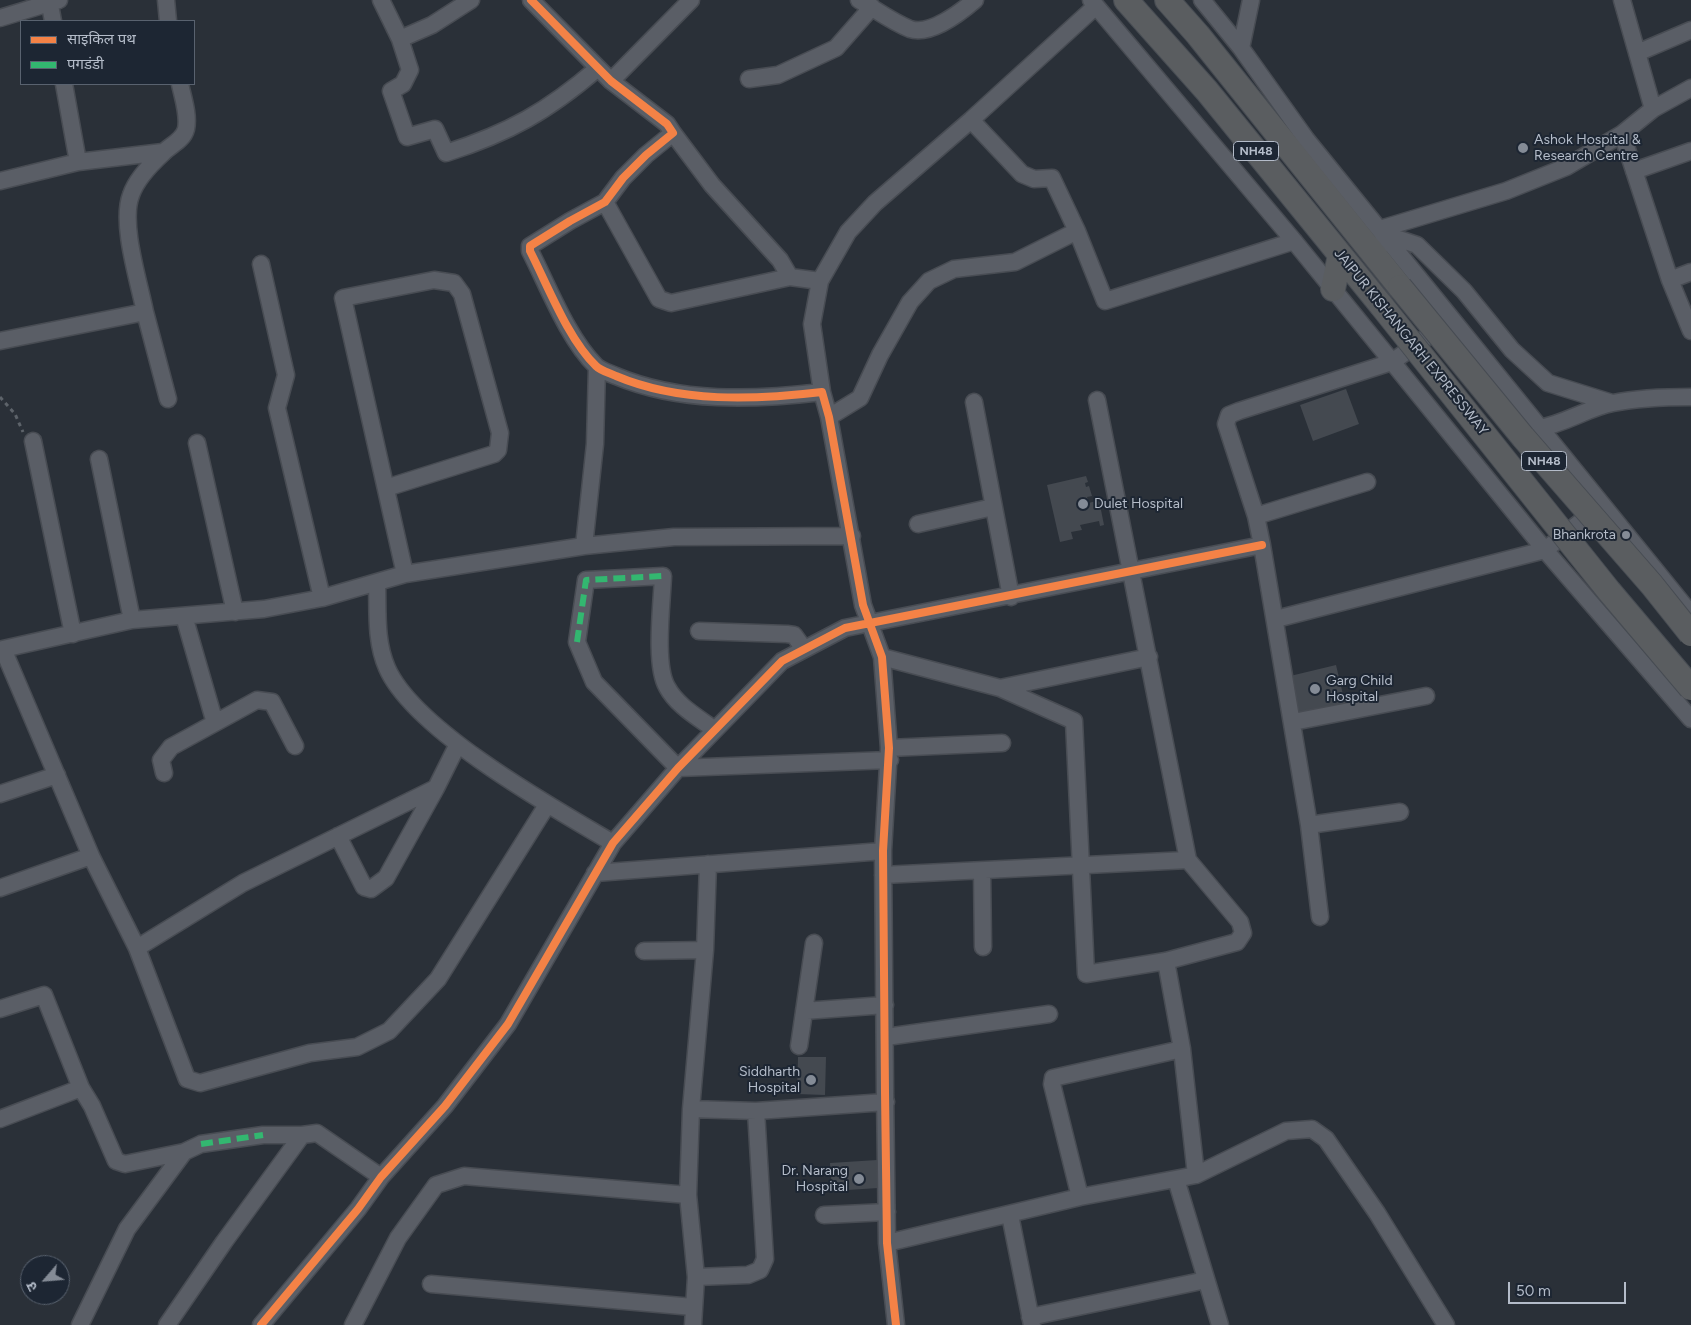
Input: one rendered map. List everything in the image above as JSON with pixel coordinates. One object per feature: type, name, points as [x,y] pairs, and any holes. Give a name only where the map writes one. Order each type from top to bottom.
[{"type":"highway","name":"JAIPUR KISHANGARH EXPRESSWAY","points":[[1126,0],[1206,91],[1381,305],[1609,590],[1691,688]]},
{"type":"highway","name":"JAIPUR KISHANGARH EXPRESSWAY","points":[[1167,0],[1370,233],[1400,287],[1523,437],[1652,584],[1691,634]]},
{"type":"highway","points":[[1333,289],[1340,255]]},
{"type":"street","points":[[166,0],[168,20]]},
{"type":"street","points":[[382,0],[400,39],[410,70],[403,84],[391,91],[407,137],[435,130],[446,153],[511,129],[535,116],[598,68]]},
{"type":"street","points":[[400,39],[432,25],[471,0]]},
{"type":"street","points":[[531,0],[611,81],[667,124],[712,185],[780,260],[790,277]]},
{"type":"street","points":[[611,81],[692,0]]},
{"type":"street","points":[[749,79],[778,75],[836,48],[865,4],[911,30],[932,27],[955,17],[975,0]]},
{"type":"street","points":[[1202,0],[1241,48],[1306,139],[1371,237],[1380,242],[1390,243],[1399,239],[1417,245],[1464,291],[1512,350],[1548,382],[1612,403]]},
{"type":"street","points":[[1241,48],[1251,0]]},
{"type":"street","points":[[1622,0],[1653,108]]},
{"type":"street","points":[[0,18],[53,1],[53,20]]},
{"type":"street","points":[[896,1325],[887,1243],[883,851],[890,754],[882,657],[864,605],[829,417],[822,392],[812,324],[820,281],[848,232],[875,203],[971,120],[1094,3],[1294,241],[1545,550],[1691,719]]},
{"type":"street","points":[[1636,53],[1691,30]]},
{"type":"street","points":[[64,85],[78,162]]},
{"type":"street","points":[[168,399],[145,312],[128,231],[130,196],[142,176],[163,152],[177,143],[186,130],[186,112],[180,85]]},
{"type":"street","points":[[1370,233],[1506,191],[1566,167],[1622,134],[1653,108],[1691,88]]},
{"type":"street","points":[[971,120],[1022,174],[1034,179],[1052,178],[1077,230],[1105,302],[1294,241]]},
{"type":"street","points":[[673,133],[623,178],[605,202],[570,220],[530,246],[530,251],[577,342],[597,368],[637,384],[717,397],[779,397],[822,392]]},
{"type":"street","points":[[1622,134],[1670,280],[1691,331]]},
{"type":"street","points":[[1634,171],[1691,151]]},
{"type":"street","points":[[0,181],[78,162],[163,152]]},
{"type":"street","points":[[605,202],[659,299],[671,303],[790,277],[820,281]]},
{"type":"street","points":[[829,417],[860,398],[880,355],[910,302],[929,281],[954,270],[1015,262],[1077,230]]},
{"type":"street","points":[[1390,243],[1691,614]]},
{"type":"street","points":[[261,264],[286,375],[277,408],[322,598]]},
{"type":"street","points":[[1670,280],[1691,272]]},
{"type":"street","points":[[386,488],[494,454],[498,450],[500,433],[462,294],[454,284],[434,280],[343,298],[405,574]]},
{"type":"street","points":[[0,341],[145,312]]},
{"type":"street","points":[[1320,917],[1309,825],[1293,722],[1262,545],[1256,516],[1226,424],[1229,415],[1392,362],[1451,319]]},
{"type":"street","points":[[584,546],[594,444],[597,368]]},
{"type":"street","points":[[1539,428],[1551,426],[1612,403],[1667,397],[1691,397]]},
{"type":"street","points":[[882,657],[1000,688],[1074,721],[1086,974],[1166,960],[1237,942],[1243,933],[1240,922],[1188,860],[1132,569],[1097,400]]},
{"type":"street","points":[[974,402],[1011,596]]},
{"type":"street","points":[[33,440],[73,634]]},
{"type":"street","points":[[197,443],[235,612]]},
{"type":"street","points":[[99,459],[132,620]]},
{"type":"street","points":[[1256,516],[1367,482]]},
{"type":"street","points":[[1276,619],[1545,550],[1602,505]]},
{"type":"street","points":[[918,524],[994,507]]},
{"type":"street","points":[[548,805],[438,979],[389,1031],[357,1047],[310,1053],[200,1083],[187,1080],[136,948],[91,856],[1,645],[73,634],[132,620],[264,609],[322,598],[405,574],[584,546],[674,537],[852,536]]},
{"type":"street","points":[[261,1325],[358,1209],[381,1177],[445,1106],[508,1024],[613,843],[678,768],[782,660],[845,628],[1011,596],[1132,569],[1262,545]]},
{"type":"street","points":[[715,730],[682,706],[666,686],[660,663],[663,576],[586,580],[577,642],[594,682],[678,768],[890,754],[1002,743]]},
{"type":"street","points":[[377,582],[379,641],[386,668],[402,694],[458,744],[548,805],[613,843]]},
{"type":"street","points":[[184,616],[215,724]]},
{"type":"street","points":[[699,631],[794,635],[804,649]]},
{"type":"street","points":[[1000,688],[1149,657]]},
{"type":"street","points":[[1293,722],[1426,696]]},
{"type":"street","points":[[164,773],[161,760],[170,748],[257,700],[272,702],[295,746]]},
{"type":"street","points":[[338,836],[364,887],[371,889],[378,886],[386,878],[458,744]]},
{"type":"street","points":[[0,794],[57,775]]},
{"type":"street","points":[[136,948],[243,883],[436,788]]},
{"type":"street","points":[[1309,825],[1400,812]]},
{"type":"street","points":[[595,873],[883,851]]},
{"type":"street","points":[[0,888],[91,856]]},
{"type":"street","points":[[883,875],[1188,860]]},
{"type":"street","points":[[693,1325],[696,1277],[688,1195],[691,1109],[705,950],[708,864]]},
{"type":"street","points":[[982,871],[983,947]]},
{"type":"street","points":[[799,1046],[814,943]]},
{"type":"street","points":[[644,951],[705,950]]},
{"type":"street","points":[[1166,960],[1182,1049],[1196,1175]]},
{"type":"street","points":[[0,1009],[44,995],[81,1088],[92,1106],[116,1162],[125,1164],[184,1152],[210,1143],[263,1135],[318,1133],[381,1177]]},
{"type":"street","points":[[804,1010],[886,1005]]},
{"type":"street","points":[[886,1037],[1049,1014]]},
{"type":"street","points":[[1080,1197],[1052,1084],[1053,1078],[1182,1049]]},
{"type":"street","points":[[0,1119],[81,1088]]},
{"type":"street","points":[[691,1109],[756,1111],[886,1102]]},
{"type":"street","points":[[696,1277],[748,1275],[760,1270],[765,1259],[756,1111]]},
{"type":"street","points":[[887,1243],[1010,1216],[1080,1197],[1196,1175],[1286,1131],[1312,1129],[1326,1139],[1377,1213],[1446,1325]]},
{"type":"street","points":[[168,1325],[224,1242],[302,1135]]},
{"type":"street","points":[[80,1325],[127,1229],[184,1152]]},
{"type":"street","points":[[353,1325],[398,1238],[436,1185],[464,1176],[688,1195]]},
{"type":"street","points":[[1176,1180],[1220,1325]]},
{"type":"street","points":[[824,1215],[887,1212]]},
{"type":"street","points":[[1010,1216],[1031,1321],[1206,1280]]},
{"type":"street","points":[[431,1284],[693,1307]]},
{"type":"path","points":[[0,397],[15,414],[24,434],[33,440]]},
{"type":"building","points":[[1346,389],[1359,424],[1313,441],[1300,405]]},
{"type":"building","points":[[1086,476],[1088,482],[1085,483],[1086,487],[1089,486],[1092,496],[1087,497],[1089,503],[1099,500],[1104,525],[1100,526],[1099,521],[1080,525],[1082,530],[1071,532],[1073,539],[1060,542],[1047,485]]},
{"type":"building","points":[[1336,665],[1345,703],[1295,715],[1286,677]]},
{"type":"building","points":[[798,1057],[826,1057],[825,1095],[797,1094]]},
{"type":"building","points":[[877,1160],[878,1188],[832,1191],[830,1163]]},
{"type":"marked path","points":[[577,642],[586,580],[663,576]]},
{"type":"marked path","points":[[201,1144],[263,1135]]},
{"type":"cycle path","points":[[531,0],[611,81],[667,124],[673,133],[646,155],[623,178],[605,202],[530,246],[530,251],[551,296],[576,342],[598,368],[640,385],[691,395],[718,397],[770,397],[822,392],[829,417],[863,605],[882,657],[889,748],[883,851],[885,1092],[887,1243],[896,1325]]},
{"type":"cycle path","points":[[261,1325],[358,1209],[381,1177],[445,1106],[508,1024],[613,843],[678,768],[782,661],[845,628],[1262,545]]},
{"type":"place","name":"Ashok Hospital & Research Centre","points":[[1523,148]]},
{"type":"place","name":"Dulet Hospital","points":[[1083,504]]},
{"type":"place","name":"Bhankrota","points":[[1626,535]]},
{"type":"place","name":"Garg Child Hospital","points":[[1315,689]]},
{"type":"place","name":"Siddharth Hospital","points":[[811,1080]]},
{"type":"place","name":"Dr. Narang Hospital","points":[[859,1179]]}]
